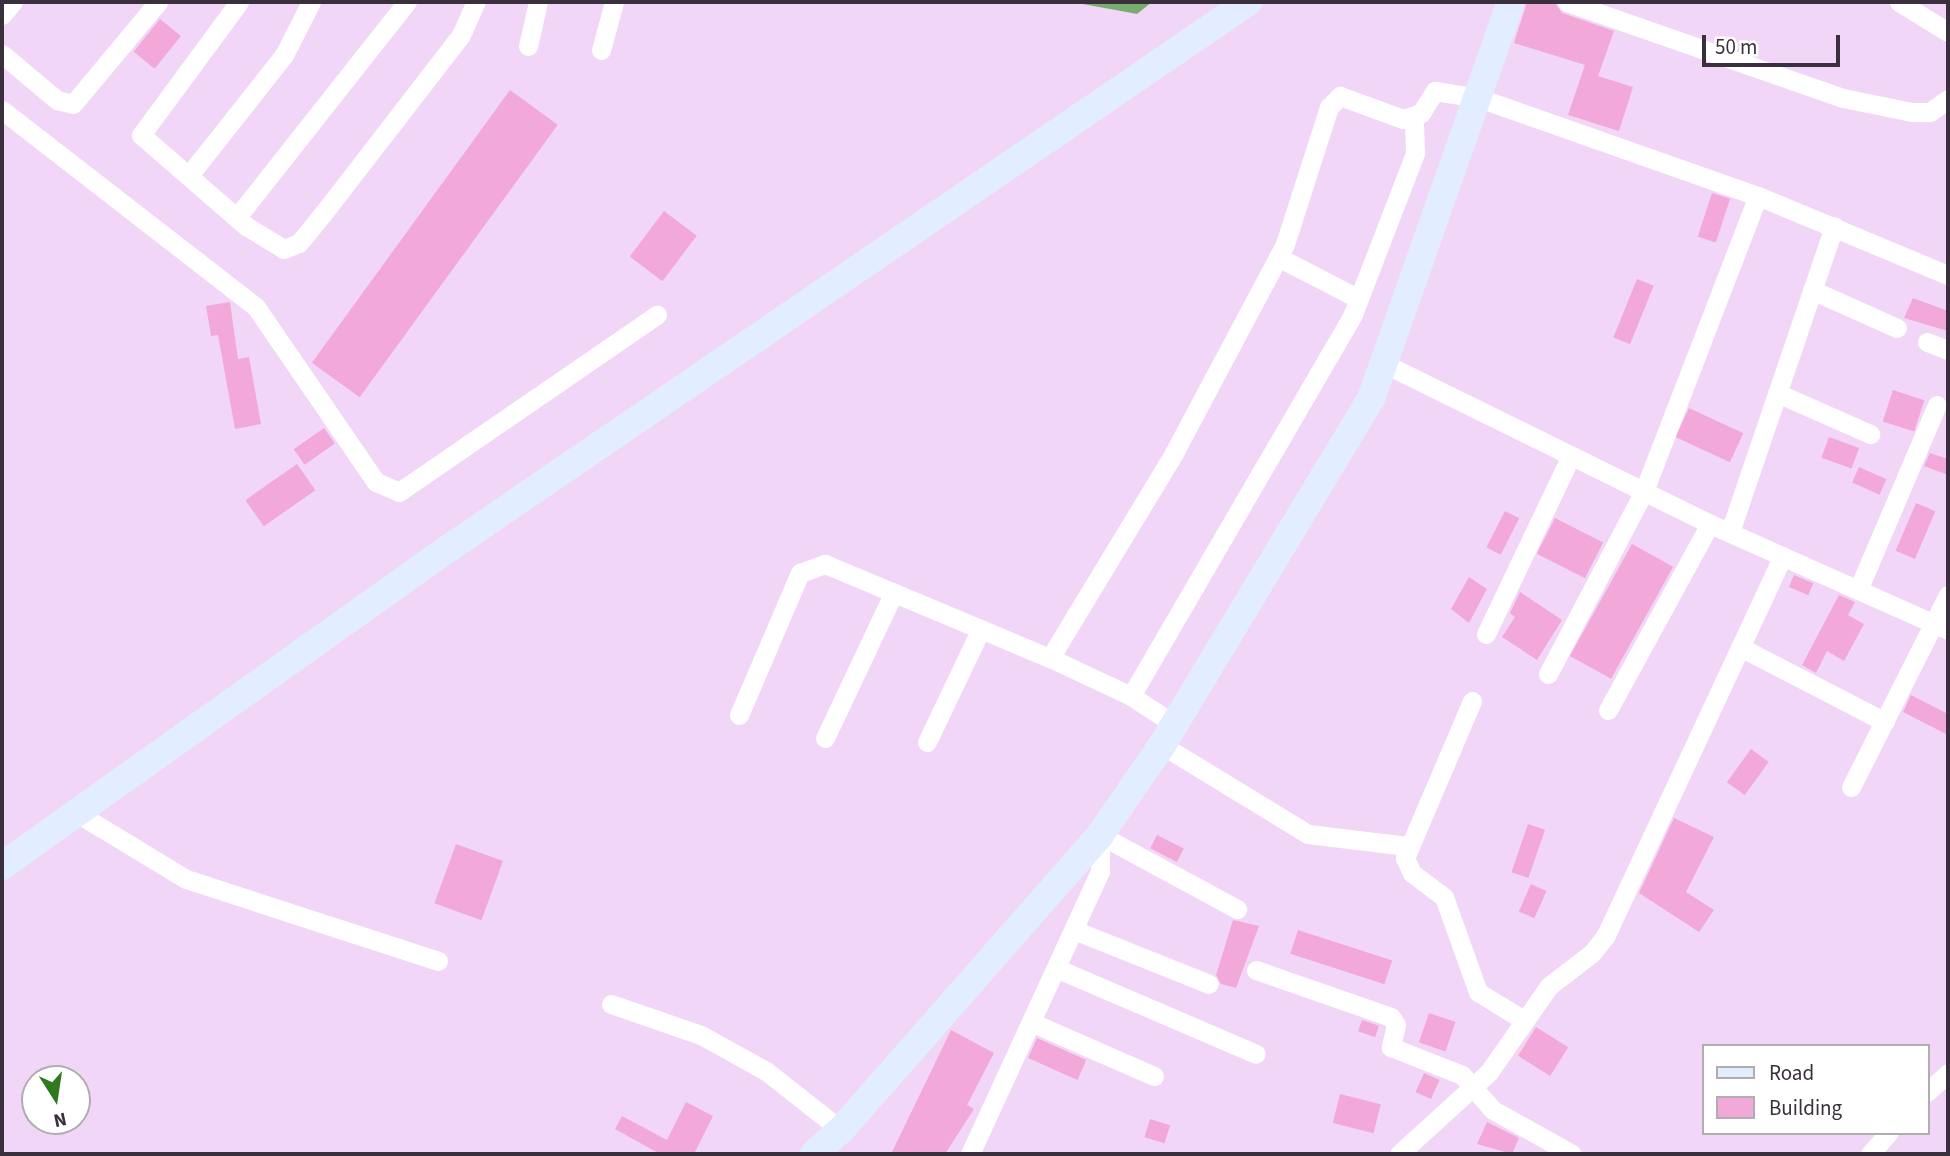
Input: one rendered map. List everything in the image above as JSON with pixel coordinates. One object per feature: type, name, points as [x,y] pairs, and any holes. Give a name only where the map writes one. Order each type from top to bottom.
[{"type":"street","points":[[2,15],[13,2]]},
{"type":"street","points":[[2,54],[57,100],[73,104],[158,2]]},
{"type":"street","points":[[239,2],[143,128],[144,142],[190,174],[237,217],[276,246],[299,243],[461,35],[475,2]]},
{"type":"street","points":[[190,174],[284,55],[311,2]]},
{"type":"street","points":[[237,217],[407,2]]},
{"type":"street","points":[[528,46],[538,2]]},
{"type":"street","points":[[601,50],[614,2]]},
{"type":"street","points":[[2,866],[436,557],[1248,2]]},
{"type":"street","points":[[817,1153],[841,1130],[1100,835],[1168,735],[1371,399],[1511,2]]},
{"type":"street","points":[[1567,2],[1843,98],[1912,112],[1930,112],[1948,99]]},
{"type":"street","points":[[1900,2],[1948,32]]},
{"type":"street","points":[[1131,696],[1359,299],[1415,153],[1414,118],[1435,91],[1479,98],[1758,196],[1948,275]]},
{"type":"street","points":[[1050,658],[1174,453],[1278,257],[1333,100],[1346,96],[1414,118]]},
{"type":"street","points":[[2,110],[256,307],[376,482],[399,492],[657,315]]},
{"type":"street","points":[[1548,674],[1644,491],[1758,196]]},
{"type":"street","points":[[1730,532],[1834,226]]},
{"type":"street","points":[[1278,257],[1359,299]]},
{"type":"street","points":[[1812,290],[1897,328]]},
{"type":"street","points":[[1927,342],[1948,350]]},
{"type":"street","points":[[1385,364],[1710,524],[1942,628]]},
{"type":"street","points":[[1777,393],[1870,434]]},
{"type":"street","points":[[1858,590],[1937,405]]},
{"type":"street","points":[[1486,634],[1571,456]]},
{"type":"street","points":[[1608,710],[1710,524]]},
{"type":"street","points":[[1399,1154],[1498,1059],[1522,1019],[1559,974],[1592,953],[1606,935],[1783,556]]},
{"type":"street","points":[[739,715],[806,567],[825,564],[1050,658],[1131,696],[1168,735],[1308,834],[1407,846]]},
{"type":"street","points":[[825,738],[894,592]]},
{"type":"street","points":[[1851,787],[1885,722],[1942,628],[1948,595]]},
{"type":"street","points":[[927,742],[981,629]]},
{"type":"street","points":[[1740,647],[1885,722]]},
{"type":"street","points":[[1472,701],[1407,846],[1406,866],[1437,890],[1452,913],[1473,984],[1522,1019]]},
{"type":"street","points":[[78,813],[186,879],[438,961]]},
{"type":"street","points":[[1100,835],[1237,909]]},
{"type":"street","points":[[970,1154],[1058,969],[1100,871],[1100,835]]},
{"type":"street","points":[[1074,930],[1209,984]]},
{"type":"street","points":[[1058,969],[1256,1054]]},
{"type":"street","points":[[1256,970],[1391,1017],[1396,1025],[1391,1047],[1437,1063],[1472,1086],[1493,1110],[1572,1154]]},
{"type":"street","points":[[611,1004],[701,1034],[766,1072],[841,1130]]},
{"type":"street","points":[[1033,1023],[1154,1076]]},
{"type":"street","points":[[1929,1090],[1948,1073]]},
{"type":"street","points":[[1870,1154],[1886,1135]]},
{"type":"shaded area","points":[[1072,2],[1152,2],[1137,14]]},
{"type":"building","points":[[1527,2],[1555,3],[1562,13],[1614,31],[1598,76],[1633,87],[1619,131],[1568,115],[1585,65],[1514,43]]},
{"type":"building","points":[[160,19],[181,36],[155,69],[134,52]]},
{"type":"building","points":[[510,90],[558,125],[360,397],[312,363]]},
{"type":"building","points":[[1712,193],[1730,199],[1716,243],[1698,237]]},
{"type":"building","points":[[664,211],[697,236],[662,281],[630,257]]},
{"type":"building","points":[[1637,279],[1654,286],[1630,344],[1613,337]]},
{"type":"building","points":[[1913,298],[1948,311],[1948,331],[1904,318]]},
{"type":"building","points":[[230,302],[238,359],[249,357],[261,424],[235,429],[218,335],[211,336],[206,306]]},
{"type":"building","points":[[1893,390],[1924,400],[1914,432],[1883,421]]},
{"type":"building","points":[[1689,408],[1743,433],[1730,462],[1675,437]]},
{"type":"building","points":[[324,428],[335,444],[305,465],[294,449]]},
{"type":"building","points":[[1829,437],[1859,448],[1852,469],[1821,458]]},
{"type":"building","points":[[1930,453],[1948,459],[1948,475],[1924,466]]},
{"type":"building","points":[[297,464],[315,490],[264,526],[245,500]]},
{"type":"building","points":[[1859,467],[1886,479],[1879,495],[1852,483]]},
{"type":"building","points":[[1916,503],[1935,511],[1915,559],[1896,551]]},
{"type":"building","points":[[1505,511],[1519,518],[1501,555],[1486,548]]},
{"type":"building","points":[[1555,518],[1603,543],[1585,578],[1537,554]]},
{"type":"building","points":[[1632,544],[1673,567],[1611,679],[1570,656]]},
{"type":"building","points":[[1794,575],[1813,583],[1808,595],[1789,587]]},
{"type":"building","points":[[1469,577],[1487,589],[1469,623],[1451,609]]},
{"type":"building","points":[[1520,592],[1562,620],[1537,660],[1502,637],[1515,617],[1510,613]]},
{"type":"building","points":[[1839,595],[1855,602],[1848,615],[1864,624],[1844,661],[1827,651],[1816,673],[1802,665]]},
{"type":"building","points":[[1911,695],[1948,714],[1948,735],[1903,712]]},
{"type":"building","points":[[1751,749],[1769,762],[1745,795],[1727,782]]},
{"type":"building","points":[[1674,818],[1714,837],[1686,892],[1714,910],[1699,932],[1639,893]]},
{"type":"building","points":[[1528,824],[1545,830],[1528,878],[1511,872]]},
{"type":"building","points":[[1157,835],[1184,849],[1177,862],[1150,848]]},
{"type":"building","points":[[456,844],[503,861],[481,920],[434,903]]},
{"type":"building","points":[[1531,884],[1547,891],[1534,918],[1519,911]]},
{"type":"building","points":[[1233,920],[1259,926],[1236,988],[1221,984],[1216,975]]},
{"type":"building","points":[[1298,930],[1392,961],[1384,984],[1290,954]]},
{"type":"building","points":[[1429,1013],[1455,1022],[1445,1051],[1419,1042]]},
{"type":"building","points":[[1362,1020],[1379,1026],[1375,1037],[1358,1031]]},
{"type":"building","points":[[1536,1027],[1568,1047],[1550,1076],[1518,1056]]},
{"type":"building","points":[[951,1030],[994,1053],[967,1105],[974,1109],[945,1154],[891,1154]]},
{"type":"building","points":[[1037,1038],[1086,1060],[1077,1080],[1028,1058]]},
{"type":"building","points":[[1424,1073],[1440,1080],[1431,1099],[1415,1092]]},
{"type":"building","points":[[1340,1094],[1381,1104],[1373,1133],[1333,1123]]},
{"type":"building","points":[[686,1102],[713,1116],[694,1154],[660,1154],[615,1129],[622,1116],[667,1140]]},
{"type":"building","points":[[1150,1119],[1170,1125],[1165,1143],[1144,1137]]},
{"type":"building","points":[[1487,1122],[1519,1138],[1512,1154],[1477,1144]]}]
